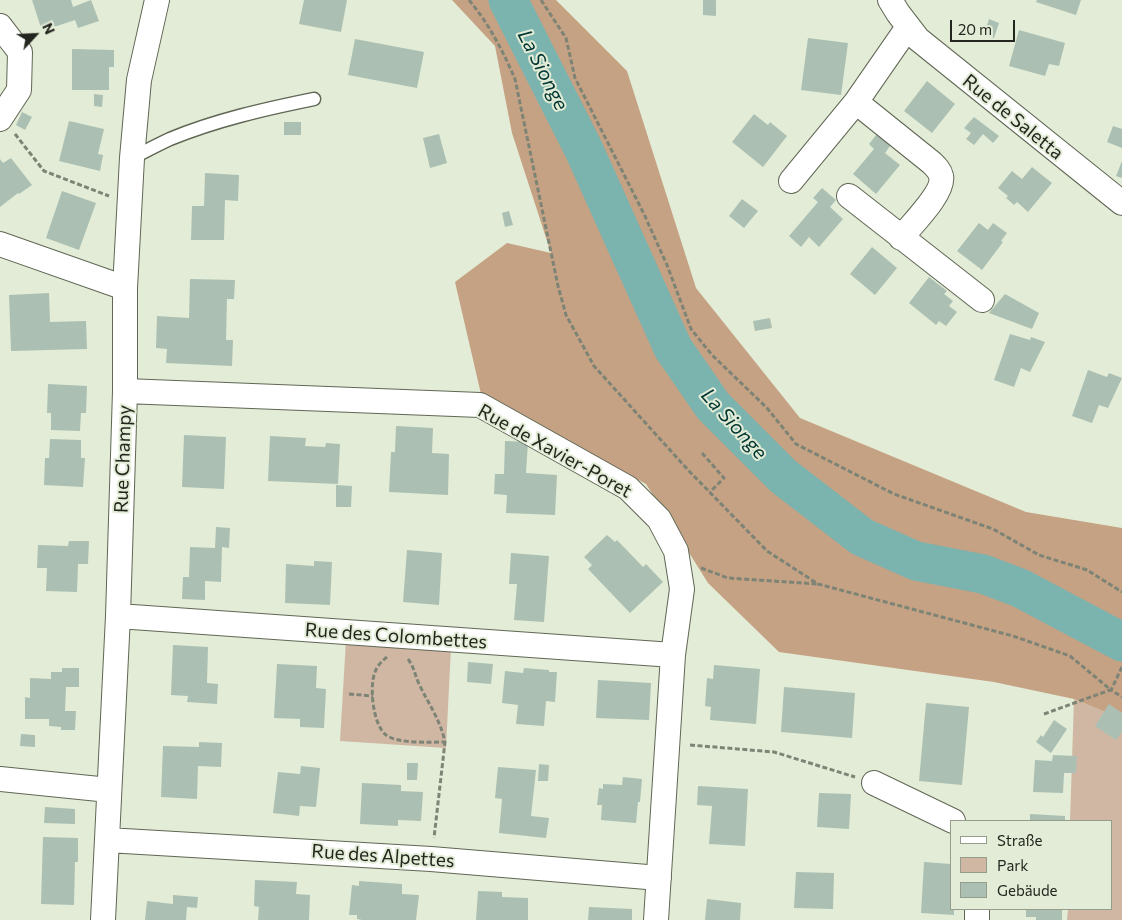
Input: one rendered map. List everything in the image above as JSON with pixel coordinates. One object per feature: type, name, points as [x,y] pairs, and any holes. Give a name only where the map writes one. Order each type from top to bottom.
[{"type":"street","name":"Rue Champy","points":[[103,920],[118,616],[125,392],[125,288],[132,158],[139,80],[157,0]]},
{"type":"street","name":"Rue de Saletta","points":[[890,0],[908,27],[930,50],[1122,203]]},
{"type":"street","points":[[0,26],[20,52],[19,90],[1,118]]},
{"type":"street","points":[[791,181],[856,102],[908,27]]},
{"type":"street","points":[[856,102],[932,163],[941,175],[942,183],[933,199],[901,238]]},
{"type":"street","points":[[848,196],[982,300]]},
{"type":"street","points":[[0,244],[125,288]]},
{"type":"street","name":"Rue de Xavier-Poret","points":[[125,392],[480,405],[628,488],[660,519],[676,551],[682,589],[673,656],[656,920]]},
{"type":"street","name":"Rue des Colombettes","points":[[118,616],[399,642],[673,656]]},
{"type":"street","points":[[0,779],[109,790]]},
{"type":"street","points":[[874,783],[951,820]]},
{"type":"street","name":"Rue des Alpettes","points":[[107,840],[431,859],[659,878]]},
{"type":"lane","points":[[132,158],[170,139],[221,121],[314,99]]},
{"type":"path","points":[[469,0],[480,12],[501,47],[515,79],[558,286],[566,315],[594,366],[689,471],[767,551],[818,584]]},
{"type":"path","points":[[541,0],[566,38],[575,78],[644,214],[691,329],[712,355],[767,408],[796,444],[894,494],[993,528],[1039,555],[1087,570],[1122,592]]},
{"type":"path","points":[[1,118],[44,171],[111,197]]},
{"type":"path","points":[[702,453],[724,478],[710,492]]},
{"type":"path","points":[[697,566],[728,578],[818,584],[1013,636],[1070,656],[1122,697]]},
{"type":"path","points":[[431,859],[445,742],[438,717],[418,683],[413,664],[399,642],[381,661],[374,673],[373,696],[378,725],[387,736],[400,740],[445,742]]},
{"type":"path","points":[[1044,714],[1111,690],[1122,667]]},
{"type":"path","points":[[350,694],[373,696]]},
{"type":"path","points":[[667,742],[774,752],[874,783]]},
{"type":"green space","points":[[346,640],[451,647],[446,748],[340,741]]},
{"type":"green space","points":[[1074,699],[1122,719],[1122,920],[1067,920],[1068,910],[1112,910],[1112,820],[1070,820]]},
{"type":"shaded area","points":[[452,0],[556,0],[627,71],[696,288],[800,418],[1026,512],[1122,528],[1122,719],[1074,699],[994,682],[779,652],[708,583],[646,484],[481,394],[455,282],[507,243],[551,253],[512,133],[495,46]]},
{"type":"building","points":[[32,0],[71,0],[73,7],[91,0],[99,21],[78,28],[75,20],[42,31]]},
{"type":"building","points":[[304,0],[347,0],[341,32],[299,24]]},
{"type":"building","points":[[703,0],[716,0],[716,16],[703,15]]},
{"type":"building","points":[[1037,0],[1081,0],[1076,15],[1036,2]]},
{"type":"building","points":[[989,19],[999,23],[994,38],[984,35]]},
{"type":"building","points":[[1019,30],[1065,43],[1059,66],[1049,64],[1045,76],[1009,66]]},
{"type":"building","points":[[808,38],[848,43],[841,95],[801,90]]},
{"type":"building","points":[[355,39],[424,52],[417,88],[348,75]]},
{"type":"building","points":[[72,49],[114,50],[114,67],[109,67],[109,90],[72,90]]},
{"type":"building","points":[[927,81],[955,104],[932,133],[904,111]]},
{"type":"building","points":[[94,94],[103,95],[102,107],[94,106]]},
{"type":"building","points":[[22,112],[32,117],[25,130],[16,125]]},
{"type":"building","points":[[754,114],[768,125],[770,122],[787,136],[763,167],[732,142]]},
{"type":"building","points":[[974,117],[999,136],[993,143],[983,134],[974,145],[966,139],[971,133],[964,128]]},
{"type":"building","points":[[69,121],[104,129],[98,154],[103,155],[100,171],[59,161]]},
{"type":"building","points":[[284,122],[301,122],[301,135],[284,135]]},
{"type":"building","points":[[1113,126],[1122,129],[1122,148],[1107,142]]},
{"type":"building","points":[[439,134],[447,163],[430,168],[423,138]]},
{"type":"building","points":[[877,134],[890,146],[885,153],[900,165],[876,194],[853,174],[874,149],[869,144]]},
{"type":"building","points":[[11,158],[32,185],[0,207],[0,159],[3,163]]},
{"type":"building","points":[[1122,161],[1122,178],[1116,176]]},
{"type":"building","points":[[1032,167],[1052,183],[1028,212],[1017,202],[1014,205],[1006,198],[1008,196],[998,188],[1012,171],[1022,179]]},
{"type":"building","points":[[205,173],[239,175],[238,201],[225,200],[224,240],[191,240],[192,206],[204,206]]},
{"type":"building","points":[[822,188],[836,200],[830,207],[843,219],[819,247],[809,237],[801,247],[789,236],[818,202],[813,198]]},
{"type":"building","points":[[62,191],[96,203],[79,250],[46,238]]},
{"type":"building","points":[[742,199],[758,211],[744,228],[729,216]]},
{"type":"building","points":[[509,211],[513,225],[505,227],[502,213]]},
{"type":"building","points":[[979,223],[988,230],[993,223],[1007,233],[1001,241],[1003,242],[982,270],[957,251]]},
{"type":"building","points":[[872,247],[897,268],[875,295],[850,274]]},
{"type":"building","points":[[929,277],[947,291],[944,294],[953,301],[949,306],[957,312],[946,326],[939,321],[936,325],[909,303]]},
{"type":"building","points":[[190,279],[235,280],[234,299],[227,299],[226,340],[233,340],[232,366],[166,363],[167,349],[156,348],[157,316],[189,318]]},
{"type":"building","points":[[49,293],[50,322],[86,321],[87,349],[11,351],[9,295]]},
{"type":"building","points":[[1005,294],[1039,313],[1032,329],[989,313]]},
{"type":"building","points":[[770,318],[772,328],[755,331],[753,321]]},
{"type":"building","points":[[1010,334],[1030,340],[1031,337],[1045,342],[1030,372],[1021,368],[1014,387],[994,380]]},
{"type":"building","points":[[1088,370],[1107,377],[1109,373],[1122,378],[1108,408],[1099,405],[1092,423],[1072,416]]},
{"type":"building","points":[[48,384],[87,386],[86,413],[81,413],[80,431],[51,430],[51,413],[47,413]]},
{"type":"building","points":[[396,426],[433,428],[432,453],[449,454],[448,495],[389,492],[391,452],[395,452]]},
{"type":"building","points":[[184,435],[226,437],[224,489],[182,487]]},
{"type":"building","points":[[270,436],[306,438],[305,446],[325,447],[326,443],[340,444],[338,484],[268,481]]},
{"type":"building","points":[[50,439],[81,440],[81,458],[85,458],[83,487],[44,485],[45,458],[49,458]]},
{"type":"building","points":[[505,441],[528,442],[526,473],[557,475],[555,515],[506,513],[507,495],[494,494],[495,474],[504,474]]},
{"type":"building","points":[[336,485],[352,486],[351,507],[336,507]]},
{"type":"building","points":[[216,527],[230,528],[229,548],[222,547],[221,582],[205,581],[205,600],[182,599],[183,577],[189,577],[190,547],[215,548]]},
{"type":"building","points":[[607,535],[615,542],[617,540],[643,567],[646,564],[663,582],[630,613],[588,569],[592,565],[584,557]]},
{"type":"building","points":[[69,541],[89,541],[88,564],[78,564],[77,592],[46,591],[47,568],[37,568],[38,545],[68,546]]},
{"type":"building","points":[[407,550],[442,553],[439,605],[403,602]]},
{"type":"building","points":[[511,553],[549,556],[544,622],[514,620],[517,584],[509,584]]},
{"type":"building","points":[[314,561],[332,562],[330,605],[285,603],[286,564],[314,566]]},
{"type":"building","points":[[173,645],[208,647],[207,683],[218,684],[217,704],[187,702],[188,696],[171,695]]},
{"type":"building","points":[[468,662],[493,664],[491,684],[467,682]]},
{"type":"building","points":[[277,664],[317,666],[316,688],[326,689],[324,728],[300,727],[300,719],[274,718]]},
{"type":"building","points":[[714,665],[760,669],[756,724],[710,720],[711,707],[705,706],[707,678],[713,679]]},
{"type":"building","points":[[62,668],[79,668],[79,687],[66,687],[65,711],[76,711],[75,730],[61,730],[61,727],[49,726],[49,719],[25,719],[25,697],[30,698],[30,678],[51,679],[51,672],[62,672]]},
{"type":"building","points":[[524,668],[557,672],[555,702],[546,701],[544,726],[516,724],[518,705],[502,703],[505,671],[523,673]]},
{"type":"building","points":[[598,680],[651,683],[649,720],[596,718]]},
{"type":"building","points":[[784,687],[855,693],[852,738],[781,732]]},
{"type":"building","points":[[926,703],[969,707],[962,785],[919,781]]},
{"type":"building","points":[[1109,704],[1122,713],[1122,732],[1116,740],[1095,726]]},
{"type":"building","points":[[1054,720],[1067,729],[1051,753],[1036,742],[1041,735],[1043,737]]},
{"type":"building","points":[[21,734],[35,735],[35,747],[20,746]]},
{"type":"building","points":[[199,742],[222,743],[221,767],[198,766],[197,799],[161,797],[163,746],[199,747]]},
{"type":"building","points":[[1053,755],[1077,756],[1076,773],[1064,773],[1063,793],[1033,792],[1035,760],[1052,761]]},
{"type":"building","points":[[407,763],[418,763],[417,780],[407,780]]},
{"type":"building","points":[[539,764],[549,765],[548,781],[538,781]]},
{"type":"building","points":[[301,766],[320,768],[316,807],[300,806],[299,816],[273,813],[278,772],[300,774]]},
{"type":"building","points":[[498,767],[536,770],[531,816],[549,818],[546,838],[499,833],[502,799],[495,798]]},
{"type":"building","points":[[623,777],[642,779],[636,823],[601,820],[602,805],[597,805],[599,788],[603,789],[603,784],[622,785]]},
{"type":"building","points":[[362,783],[401,785],[401,791],[423,792],[421,821],[398,820],[398,826],[360,824]]},
{"type":"building","points":[[698,786],[748,789],[745,846],[709,844],[712,806],[697,805]]},
{"type":"building","points":[[819,793],[851,794],[849,829],[817,827]]},
{"type":"building","points":[[45,807],[75,809],[75,824],[44,823]]},
{"type":"building","points":[[1030,814],[1065,816],[1065,820],[1030,820]]},
{"type":"building","points":[[43,837],[78,838],[78,862],[75,862],[74,905],[41,904]]},
{"type":"building","points":[[924,862],[950,864],[950,910],[954,910],[954,915],[921,913]]},
{"type":"building","points":[[796,872],[834,873],[833,909],[794,908]]},
{"type":"building","points":[[255,880],[297,882],[296,894],[310,895],[309,920],[258,920],[259,907],[254,906]]},
{"type":"building","points":[[359,881],[402,884],[402,894],[419,895],[416,920],[362,920],[357,919],[357,915],[349,915],[352,885],[359,886]]},
{"type":"building","points":[[478,891],[502,892],[502,897],[528,898],[528,920],[476,920]]},
{"type":"building","points":[[173,895],[198,897],[197,908],[187,907],[186,920],[145,920],[147,901],[173,904]]},
{"type":"building","points":[[707,899],[741,903],[740,920],[705,920]]},
{"type":"building","points":[[589,907],[632,909],[632,920],[588,920]]},
{"type":"building","points":[[1026,910],[1062,910],[1062,920],[1036,920],[1036,917],[1026,917]]},
{"type":"waterway","name":"La Sionge","points":[[508,0],[584,150],[673,348],[713,406],[783,476],[862,537],[916,561],[983,574],[1020,588],[1122,642]]}]
